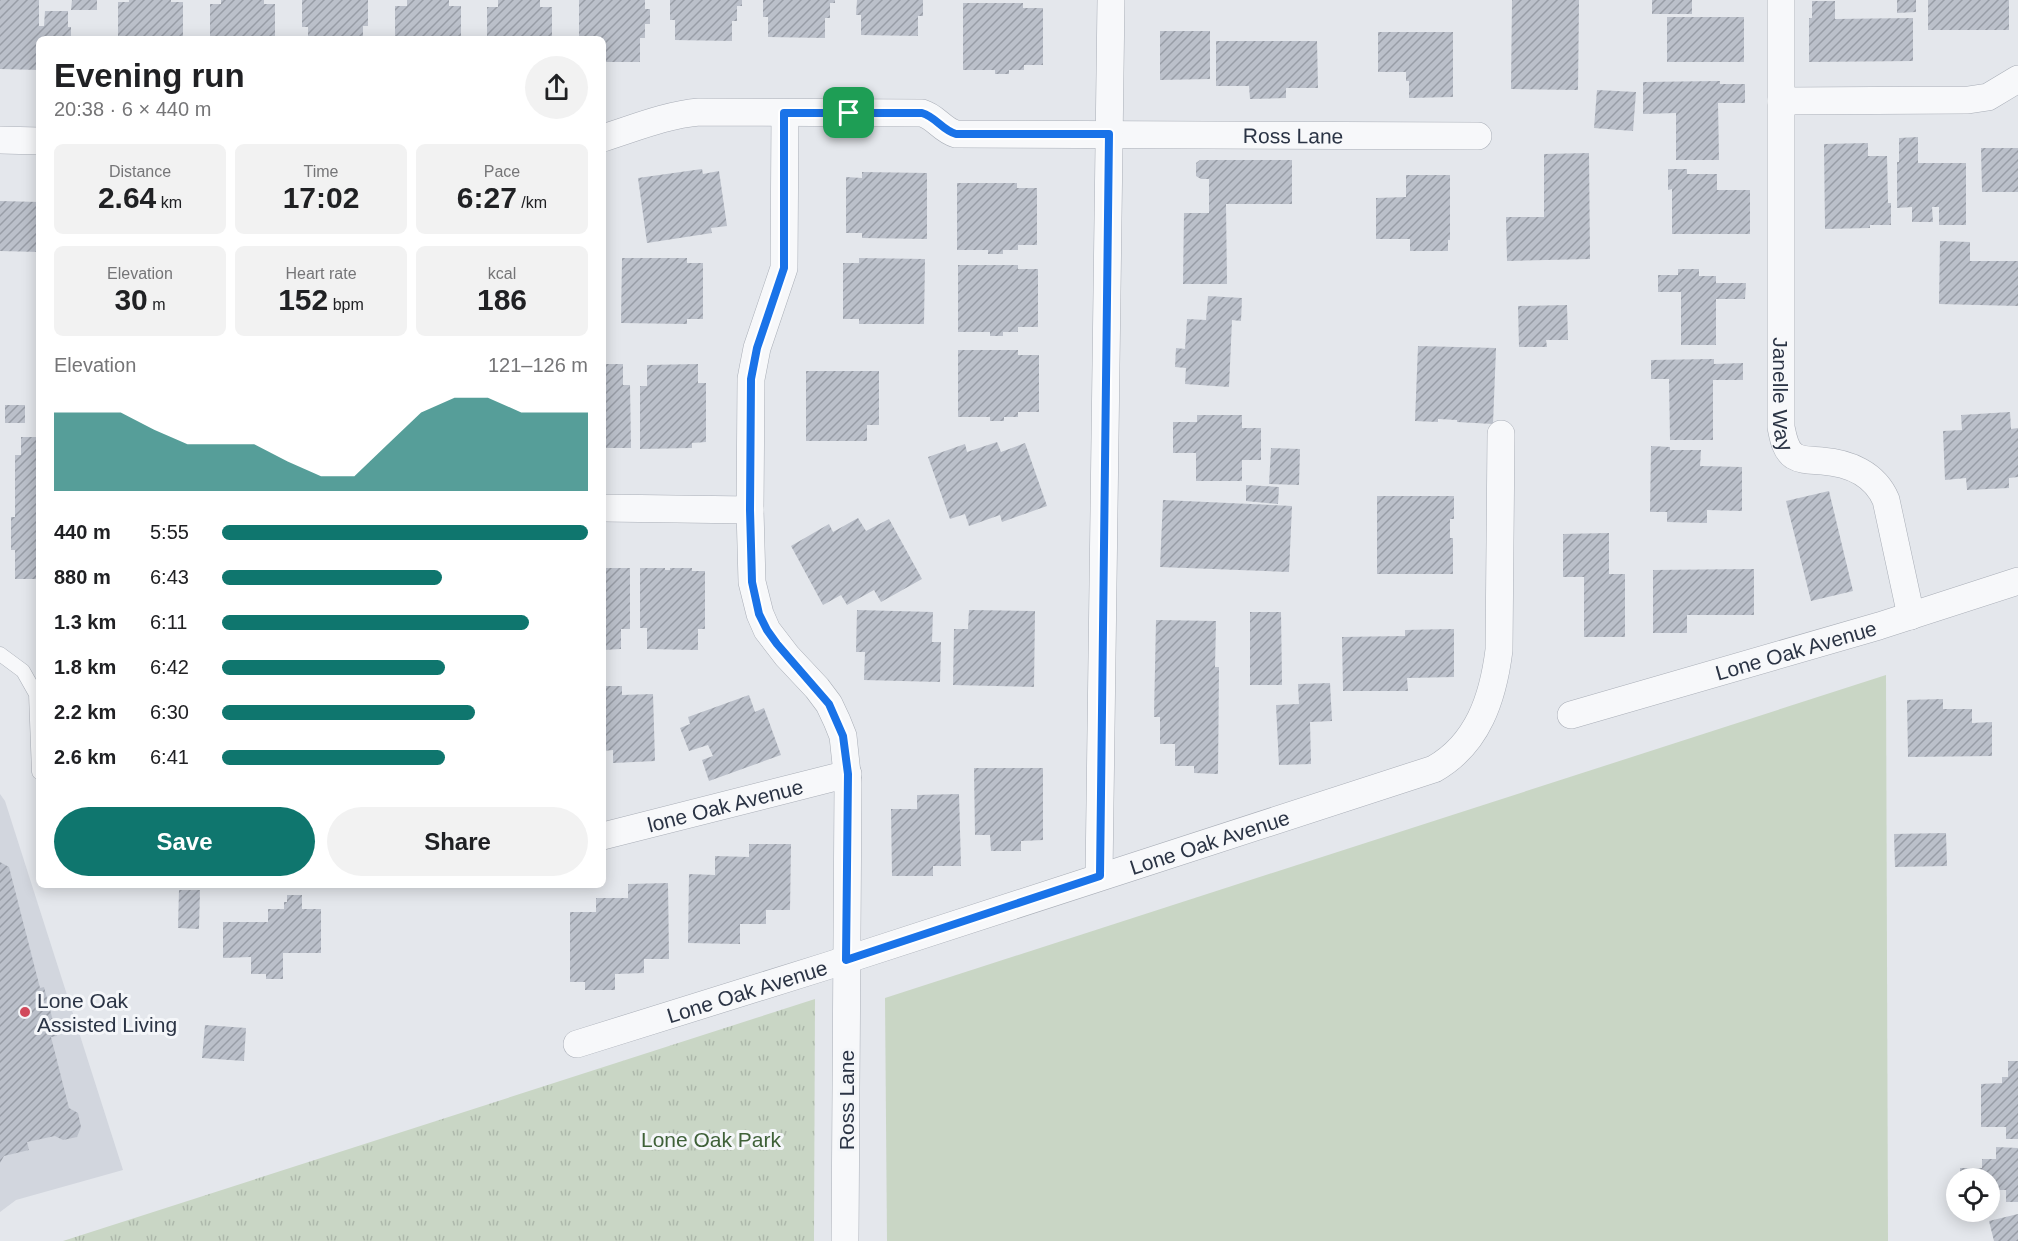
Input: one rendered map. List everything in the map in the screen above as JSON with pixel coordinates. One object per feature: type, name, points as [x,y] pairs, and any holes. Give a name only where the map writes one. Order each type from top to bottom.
[{"type":"street","points":[[1100,876],[1111,0]]},
{"type":"street","name":"Janelle Way","points":[[1781,0],[1781,427],[1783,437],[1786,447],[1794,456],[1804,460],[1841,463],[1855,468],[1870,478],[1883,493],[1911,616]]},
{"type":"street","points":[[1781,101],[1968,100],[1988,97],[2018,79]]},
{"type":"street","name":"Ross Lane","points":[[784,113],[784,268],[753,363],[750,410],[752,582],[759,614],[777,644],[829,704],[843,736],[848,774],[845,1241]]},
{"type":"street","name":"Ross Lane","points":[[606,137],[680,114],[784,113],[922,113],[934,119],[943,129],[956,134],[1478,136]]},
{"type":"street","points":[[0,140],[36,141]]},
{"type":"street","name":"Lone Oak Avenue","points":[[577,1044],[846,960],[1434,769],[1450,760],[1462,749],[1481,718],[1488,702],[1497,667],[1501,434]]},
{"type":"street","points":[[606,508],[750,510]]},
{"type":"street","name":"Lone Oak Avenue","points":[[1572,716],[1911,616],[2018,581]]},
{"type":"street","name":"lone Oak Avenue","points":[[606,835],[848,774]]},
{"type":"lane","points":[[0,654],[23,671],[36,694]]},
{"type":"shaded area","points":[[0,794],[5,801],[123,1170],[16,1200],[0,1212]]},
{"type":"green space","points":[[1886,675],[1888,1241],[887,1241],[885,998]]},
{"type":"green space","name":"Lone Oak Park","points":[[815,999],[814,1241],[63,1241]]},
{"type":"building","points":[[0,0],[39,0],[39,26],[44,26],[45,11],[68,11],[68,27],[71,27],[71,36],[36,36],[36,70],[0,69]]},
{"type":"building","points":[[72,0],[97,0],[97,10],[71,10]]},
{"type":"building","points":[[129,0],[171,0],[171,2],[183,2],[183,36],[118,36],[118,2],[129,2]]},
{"type":"building","points":[[221,0],[264,0],[264,4],[275,4],[275,36],[210,36],[210,4],[221,4]]},
{"type":"building","points":[[302,0],[368,0],[368,26],[363,26],[363,36],[308,36],[308,27],[302,27]]},
{"type":"building","points":[[407,0],[449,0],[449,6],[461,6],[461,36],[395,36],[395,6],[407,6]]},
{"type":"building","points":[[498,0],[540,0],[540,7],[552,7],[552,36],[487,36],[487,7],[498,7]]},
{"type":"building","points":[[579,0],[645,0],[645,9],[650,9],[650,24],[645,24],[645,38],[640,38],[640,62],[606,62],[606,36],[579,36]]},
{"type":"building","points":[[670,0],[742,0],[742,6],[737,6],[737,21],[732,21],[732,41],[675,40],[675,20],[670,20]]},
{"type":"building","points":[[763,0],[835,0],[835,3],[830,3],[830,18],[825,18],[825,38],[768,37],[768,17],[763,17]]},
{"type":"building","points":[[857,0],[923,0],[923,16],[918,16],[918,36],[861,35],[861,15],[856,15]]},
{"type":"building","points":[[1512,0],[1579,0],[1578,90],[1511,89]]},
{"type":"building","points":[[1652,0],[1692,0],[1692,14],[1652,14]]},
{"type":"building","points":[[1897,0],[1916,0],[1916,12],[1897,13]]},
{"type":"building","points":[[1928,0],[2009,0],[2009,30],[1928,30]]},
{"type":"building","points":[[1812,1],[1835,1],[1835,19],[1913,18],[1913,61],[1809,62],[1809,18],[1812,18]]},
{"type":"building","points":[[963,3],[1023,3],[1023,8],[1043,8],[1043,65],[1024,65],[1024,70],[1009,70],[1009,74],[995,74],[995,70],[963,70]]},
{"type":"building","points":[[1667,17],[1744,17],[1744,62],[1667,62]]},
{"type":"building","points":[[1160,31],[1210,31],[1210,79],[1160,80]]},
{"type":"building","points":[[1378,32],[1453,32],[1453,97],[1409,98],[1409,81],[1406,81],[1406,72],[1378,72]]},
{"type":"building","points":[[1216,41],[1317,41],[1318,88],[1286,88],[1286,98],[1250,99],[1249,86],[1216,86]]},
{"type":"building","points":[[1720,81],[1720,84],[1745,84],[1745,103],[1718,103],[1719,160],[1676,160],[1676,113],[1643,114],[1643,82]]},
{"type":"building","points":[[1597,90],[1636,92],[1633,131],[1594,128]]},
{"type":"building","points":[[1918,137],[1918,163],[1966,163],[1966,225],[1939,225],[1939,207],[1932,207],[1933,222],[1912,222],[1912,207],[1897,208],[1899,138]]},
{"type":"building","points":[[1868,143],[1868,156],[1887,156],[1891,225],[1825,229],[1824,144]]},
{"type":"building","points":[[1981,148],[2018,148],[2018,192],[1982,192]]},
{"type":"building","points":[[1589,153],[1590,259],[1507,261],[1506,217],[1544,217],[1544,154]]},
{"type":"building","points":[[1200,160],[1292,160],[1292,204],[1226,204],[1227,284],[1183,284],[1184,213],[1209,213],[1209,179],[1196,176],[1196,163]]},
{"type":"building","points":[[702,169],[703,174],[719,171],[727,226],[711,228],[712,233],[647,243],[638,178]]},
{"type":"building","points":[[1668,169],[1687,169],[1687,174],[1717,174],[1717,190],[1750,190],[1750,234],[1672,234],[1672,189],[1668,190]]},
{"type":"building","points":[[862,172],[927,173],[927,239],[862,238],[862,233],[846,233],[846,177],[862,178]]},
{"type":"building","points":[[1406,175],[1450,175],[1448,251],[1410,251],[1410,239],[1376,239],[1376,198],[1406,197]]},
{"type":"building","points":[[957,183],[1017,183],[1017,188],[1037,188],[1037,245],[1018,245],[1018,250],[1003,250],[1003,254],[988,254],[988,250],[957,250]]},
{"type":"building","points":[[0,201],[36,202],[36,252],[0,251]]},
{"type":"building","points":[[1940,241],[1970,242],[1970,261],[2018,261],[2018,306],[1939,304]]},
{"type":"building","points":[[622,258],[687,258],[687,263],[703,263],[703,319],[687,319],[687,324],[621,323]]},
{"type":"building","points":[[859,258],[925,259],[924,324],[859,324],[859,319],[843,319],[843,263],[859,263]]},
{"type":"building","points":[[958,265],[1018,265],[1018,269],[1038,269],[1038,327],[1018,327],[1018,332],[1003,332],[1003,336],[990,336],[990,332],[958,332]]},
{"type":"building","points":[[1678,269],[1699,269],[1699,276],[1716,276],[1716,283],[1746,283],[1745,299],[1716,299],[1716,345],[1681,345],[1681,292],[1658,292],[1658,275],[1678,275]]},
{"type":"building","points":[[1208,296],[1242,298],[1241,321],[1232,320],[1229,387],[1185,384],[1186,368],[1175,367],[1176,348],[1185,349],[1187,319],[1206,320]]},
{"type":"building","points":[[1567,305],[1568,340],[1546,340],[1547,347],[1519,347],[1518,306]]},
{"type":"building","points":[[1418,346],[1496,348],[1493,424],[1438,419],[1438,422],[1415,421]]},
{"type":"building","points":[[958,350],[1018,350],[1018,355],[1039,355],[1039,412],[1018,412],[1018,417],[1004,417],[1004,421],[990,421],[990,417],[958,417]]},
{"type":"building","points":[[1714,359],[1714,364],[1743,363],[1743,380],[1713,380],[1713,440],[1670,440],[1669,379],[1651,379],[1651,360]]},
{"type":"building","points":[[606,364],[623,364],[623,385],[630,385],[631,448],[606,448]]},
{"type":"building","points":[[698,364],[698,383],[706,383],[706,442],[692,443],[692,448],[640,449],[640,386],[647,386],[647,365]]},
{"type":"building","points":[[806,371],[879,371],[879,425],[867,425],[867,441],[806,441]]},
{"type":"building","points":[[5,405],[25,405],[25,423],[5,423]]},
{"type":"building","points":[[2010,412],[2011,429],[2018,428],[2018,477],[2009,478],[2009,488],[1967,490],[1966,478],[1945,480],[1943,431],[1962,430],[1961,415]]},
{"type":"building","points":[[1197,415],[1242,415],[1242,428],[1261,428],[1261,460],[1242,460],[1242,481],[1196,481],[1196,453],[1173,453],[1173,422],[1197,422]]},
{"type":"building","points":[[21,437],[36,437],[36,579],[15,579],[15,550],[11,550],[11,517],[15,517],[15,455],[21,455]]},
{"type":"building","points":[[997,442],[1001,452],[1025,443],[1047,506],[1002,522],[1000,515],[969,526],[965,514],[950,519],[928,457],[965,444],[967,452]]},
{"type":"building","points":[[1651,446],[1670,447],[1670,450],[1701,450],[1700,466],[1742,467],[1742,511],[1707,510],[1707,523],[1667,522],[1667,512],[1650,512]]},
{"type":"building","points":[[1271,448],[1300,449],[1299,485],[1269,484]]},
{"type":"building","points":[[1246,485],[1279,487],[1278,504],[1246,501]]},
{"type":"building","points":[[1829,491],[1853,591],[1811,601],[1786,501]]},
{"type":"building","points":[[1377,496],[1454,496],[1454,519],[1450,519],[1450,538],[1453,538],[1453,574],[1377,574]]},
{"type":"building","points":[[1163,500],[1292,506],[1289,572],[1160,567]]},
{"type":"building","points":[[858,518],[866,531],[889,519],[922,579],[881,602],[874,590],[847,605],[841,595],[823,605],[791,546],[829,524],[833,532]]},
{"type":"building","points":[[1609,533],[1609,574],[1625,574],[1625,637],[1584,637],[1584,577],[1563,577],[1563,534]]},
{"type":"building","points":[[606,568],[630,568],[630,629],[621,629],[621,649],[606,650]]},
{"type":"building","points":[[640,568],[670,570],[670,568],[692,568],[692,571],[705,571],[705,629],[698,629],[698,650],[647,649],[647,628],[640,628]]},
{"type":"building","points":[[1754,569],[1754,615],[1687,615],[1687,633],[1653,633],[1653,570]]},
{"type":"building","points":[[857,610],[933,612],[932,642],[941,642],[940,682],[864,680],[865,652],[856,652]]},
{"type":"building","points":[[969,610],[1035,611],[1034,687],[953,685],[954,629],[968,629]]},
{"type":"building","points":[[1250,612],[1281,612],[1282,685],[1250,685]]},
{"type":"building","points":[[1156,620],[1216,621],[1215,667],[1219,667],[1218,774],[1194,773],[1194,766],[1175,766],[1175,744],[1160,744],[1160,717],[1154,717]]},
{"type":"building","points":[[1454,629],[1454,677],[1407,678],[1408,691],[1343,691],[1342,637],[1405,636],[1405,630]]},
{"type":"building","points":[[1330,683],[1332,721],[1310,722],[1311,764],[1279,765],[1276,705],[1299,704],[1298,684]]},
{"type":"building","points":[[606,686],[622,686],[622,695],[653,694],[655,761],[613,763],[613,750],[606,751]]},
{"type":"building","points":[[749,695],[755,712],[764,708],[781,755],[709,781],[702,760],[713,756],[708,745],[689,751],[680,728],[690,724],[688,717]]},
{"type":"building","points":[[1943,699],[1943,709],[1972,709],[1972,723],[1992,722],[1992,756],[1908,757],[1907,700]]},
{"type":"building","points":[[974,768],[1043,768],[1043,840],[1021,841],[1021,851],[991,851],[990,835],[975,835]]},
{"type":"building","points":[[959,794],[961,866],[933,866],[933,876],[892,876],[891,809],[917,809],[917,795]]},
{"type":"building","points":[[1946,833],[1947,866],[1895,867],[1894,834]]},
{"type":"building","points":[[749,844],[791,844],[790,910],[766,910],[766,924],[740,924],[740,944],[688,943],[689,874],[715,875],[715,856],[749,857]]},
{"type":"building","name":"Lone Oak Assisted Living","points":[[0,862],[9,867],[40,988],[44,987],[57,1036],[51,1037],[69,1108],[78,1113],[81,1127],[77,1137],[63,1140],[55,1136],[27,1142],[29,1150],[4,1156],[0,1163]]},
{"type":"building","points":[[668,883],[669,959],[644,959],[644,973],[615,974],[615,990],[585,990],[585,982],[570,982],[570,912],[596,912],[596,898],[628,898],[628,884]]},
{"type":"building","points":[[179,890],[200,890],[199,929],[178,928]]},
{"type":"building","points":[[287,895],[302,895],[302,909],[321,909],[321,953],[283,953],[283,979],[266,979],[266,974],[251,974],[251,957],[223,958],[223,922],[268,922],[268,909],[284,909]]},
{"type":"building","points":[[205,1025],[246,1028],[244,1061],[202,1058]]},
{"type":"building","points":[[2008,1061],[2018,1061],[2018,1139],[2006,1139],[2006,1127],[1981,1127],[1981,1084],[2002,1083],[2002,1077],[2008,1077]]},
{"type":"building","points":[[1996,1147],[2018,1148],[2018,1202],[2006,1202],[2006,1190],[2000,1190],[2000,1168],[1982,1168],[1982,1159],[1996,1159]]},
{"type":"building","points":[[2018,1214],[2018,1241],[1994,1241],[1989,1222],[2000,1222],[2000,1218]]},
{"type":"place","name":"Lone Oak Assisted Living","points":[[25,1012]]},
{"type":"route","points":[[784,113],[849,113],[922,113],[934,119],[943,129],[956,134],[1109,134],[1100,876],[846,960],[848,774],[843,736],[829,704],[767,630],[755,600],[752,582],[750,510],[750,410],[753,363],[784,268],[784,113]]}]
